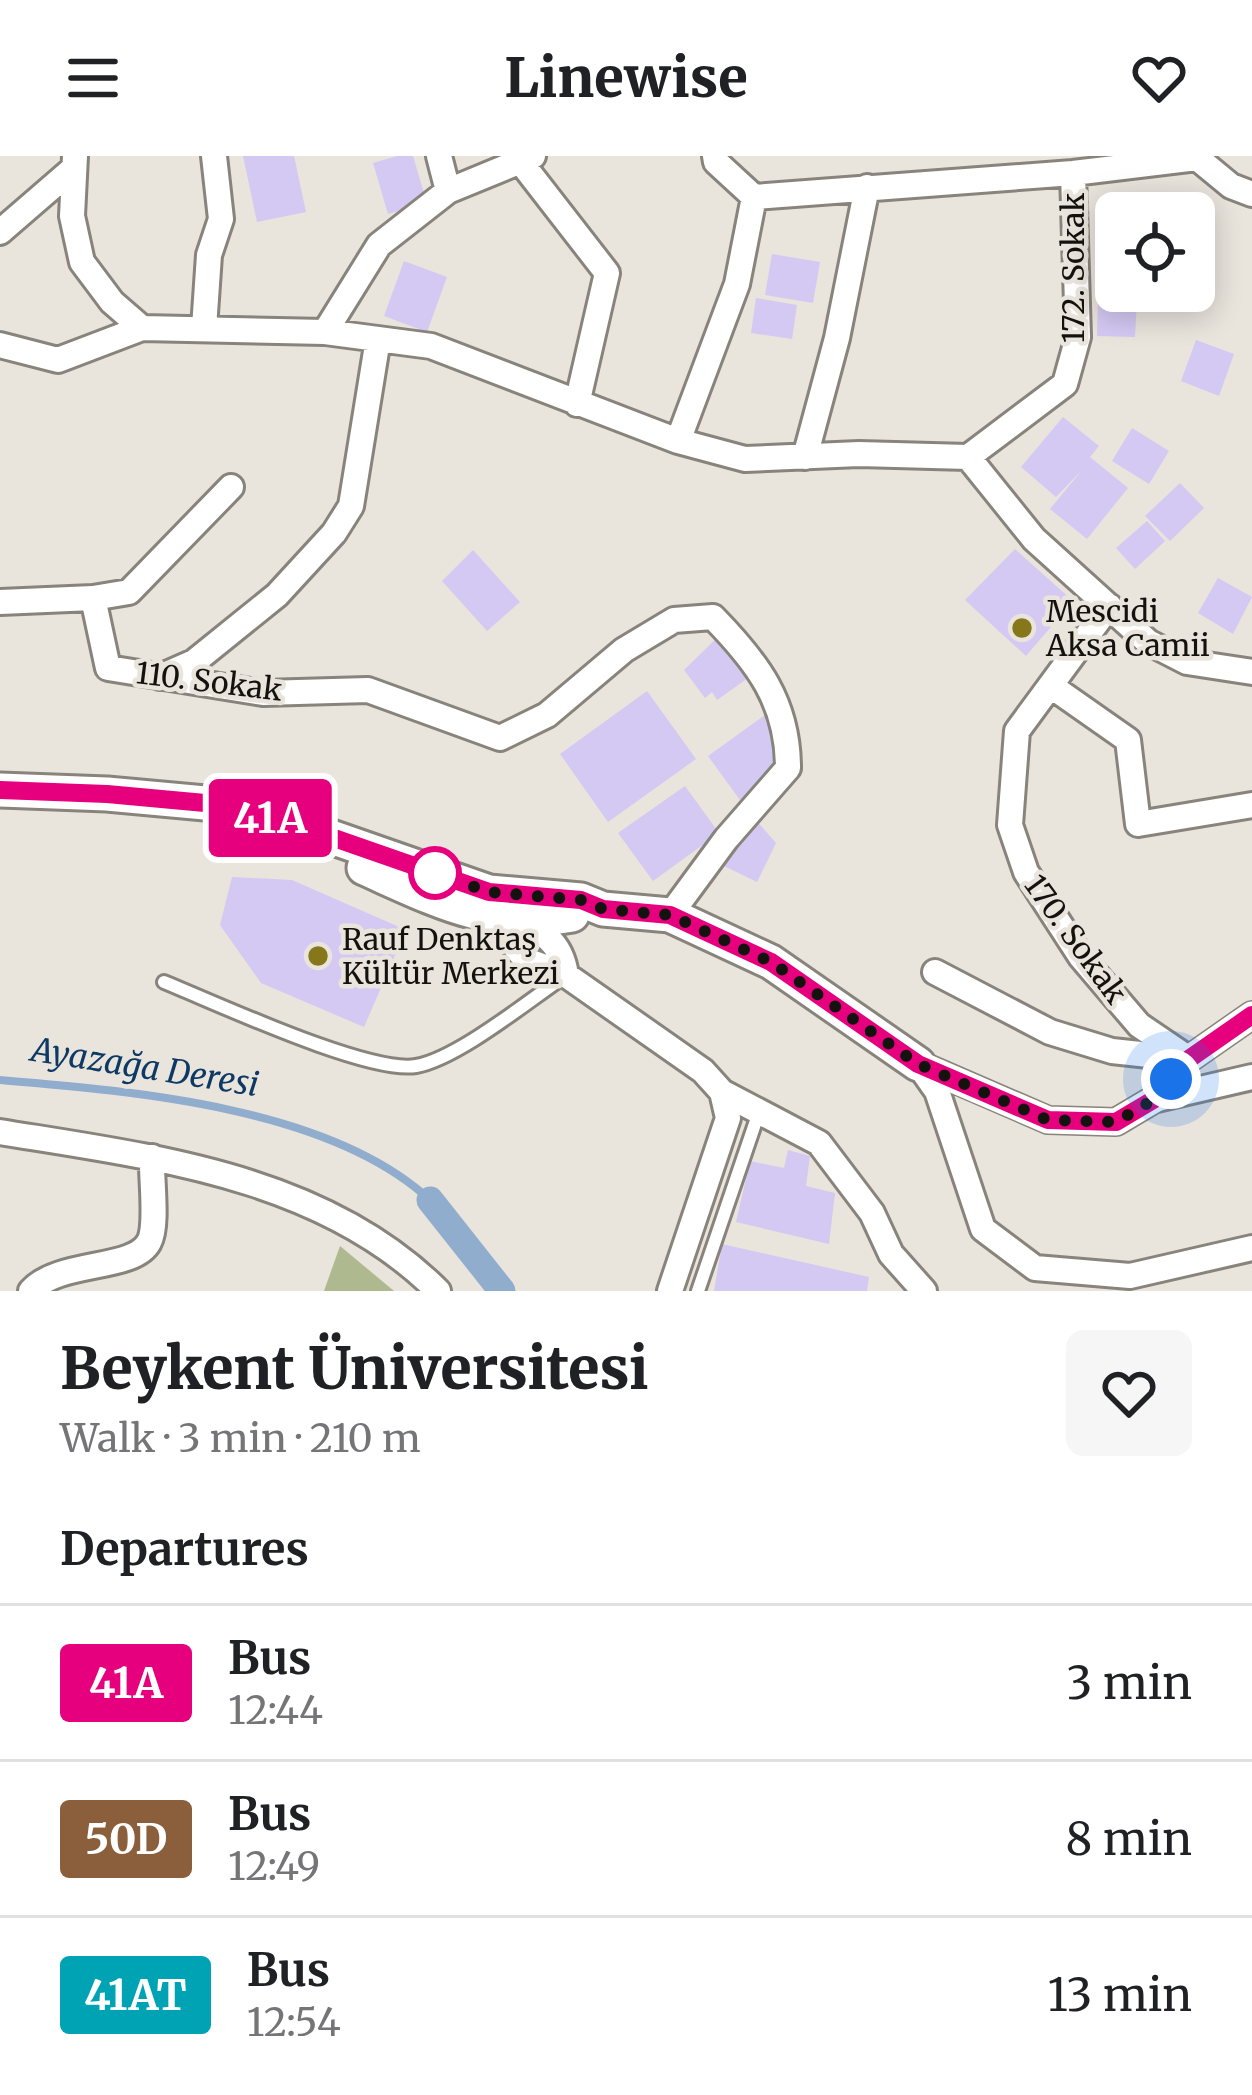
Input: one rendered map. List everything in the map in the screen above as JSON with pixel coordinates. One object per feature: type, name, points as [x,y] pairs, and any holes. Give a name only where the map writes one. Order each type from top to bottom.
[{"type":"street","points":[[204,328],[208,255],[221,219],[214,156]]},
{"type":"street","points":[[439,156],[448,191]]},
{"type":"street","points":[[716,156],[716,162],[754,197],[1072,173],[1197,158],[1232,186],[1252,194]]},
{"type":"street","points":[[326,332],[379,245],[448,191],[526,159],[608,273],[577,404]]},
{"type":"street","points":[[74,162],[71,216],[82,262],[112,302],[142,328]]},
{"type":"street","points":[[0,232],[74,162]]},
{"type":"street","name":"172. Sokak","points":[[968,457],[1065,384],[1078,337],[1072,173]]},
{"type":"street","points":[[805,457],[837,338],[867,187]]},
{"type":"street","points":[[678,441],[737,284],[754,197]]},
{"type":"street","points":[[0,345],[58,361],[142,328],[326,332],[431,346],[678,441],[745,459],[968,457],[1034,539],[1148,642],[1187,662],[1252,672]]},
{"type":"street","points":[[158,678],[194,662],[278,595],[334,533],[351,506],[378,339]]},
{"type":"street","points":[[0,602],[129,592],[230,487]]},
{"type":"street","name":"110. Sokak","points":[[93,598],[108,668],[263,693],[368,690],[500,738],[547,715],[624,650],[674,620],[713,617],[756,662],[788,732],[788,768],[726,838],[670,915]]},
{"type":"street","name":"170. Sokak","points":[[1109,606],[1017,731],[1010,824],[1026,872],[1081,958],[1139,1025],[1189,1059]]},
{"type":"street","points":[[1051,686],[1127,740],[1138,824],[1252,805]]},
{"type":"street","points":[[0,790],[205,803],[271,818],[387,854],[513,908],[562,955],[566,975],[703,1071],[722,1092],[819,1143],[872,1213],[891,1254],[924,1291]]},
{"type":"street","points":[[0,807],[155,816],[221,826],[350,862],[465,911],[581,900],[603,909],[670,915],[771,962],[918,1064],[1048,1120],[1116,1122],[1153,1100],[1189,1059],[1252,1016]]},
{"type":"street","points":[[935,971],[1050,1032],[1112,1051],[1189,1059]]},
{"type":"street","points":[[918,1064],[937,1091],[982,1229],[1035,1268],[1130,1276],[1252,1248]]},
{"type":"street","points":[[1153,1100],[1252,1078]]},
{"type":"street","points":[[670,1291],[728,1118],[722,1092]]},
{"type":"street","points":[[0,1132],[152,1157],[271,1189],[343,1222],[438,1291]]},
{"type":"street","points":[[31,1291],[66,1269],[138,1255],[150,1241],[152,1157]]},
{"type":"lane","points":[[164,982],[363,1061],[412,1067],[452,1051],[566,975]]},
{"type":"lane","points":[[698,1291],[759,1112]]},
{"type":"green space","points":[[340,1246],[394,1291],[324,1291]]},
{"type":"building","points":[[243,156],[294,156],[306,212],[257,222]]},
{"type":"building","points":[[413,156],[427,203],[388,214],[373,163]]},
{"type":"building","points":[[772,254],[820,262],[813,303],[765,295]]},
{"type":"building","points":[[404,261],[447,277],[427,332],[384,316]]},
{"type":"building","points":[[756,298],[797,305],[792,339],[751,333]]},
{"type":"building","points":[[1098,312],[1136,312],[1135,337],[1097,336]]},
{"type":"building","points":[[1196,340],[1234,354],[1219,396],[1181,381]]},
{"type":"building","points":[[1063,417],[1099,446],[1090,457],[1128,488],[1087,539],[1050,509],[1082,470],[1056,497],[1021,467]]},
{"type":"building","points":[[1132,428],[1169,451],[1149,484],[1112,461]]},
{"type":"building","points":[[1180,483],[1204,508],[1170,541],[1145,516]]},
{"type":"building","points":[[1147,521],[1165,541],[1135,569],[1116,548]]},
{"type":"building","name":"Mescidi Aksa Camii","points":[[1015,549],[1073,601],[1026,656],[965,600]]},
{"type":"building","points":[[473,550],[520,602],[487,631],[442,581]]},
{"type":"building","points":[[1218,578],[1252,597],[1233,634],[1198,613]]},
{"type":"building","points":[[724,631],[755,673],[717,700],[712,692],[705,698],[684,670]]},
{"type":"building","points":[[647,691],[696,759],[608,822],[560,754]]},
{"type":"building","points":[[765,715],[781,770],[740,800],[708,756]]},
{"type":"building","points":[[685,786],[719,833],[653,881],[618,833]]},
{"type":"building","points":[[749,812],[776,843],[757,882],[716,862]]},
{"type":"building","name":"Rauf Denktaş Kültür Merkezi","points":[[232,877],[292,880],[406,930],[364,1027],[261,983],[220,925]]},
{"type":"building","points":[[788,1150],[810,1156],[806,1186],[835,1193],[829,1244],[736,1222],[750,1161],[784,1168]]},
{"type":"building","points":[[722,1244],[869,1277],[867,1291],[714,1291]]},
{"type":"waterway","name":"Ayazağa Deresi","points":[[0,1080],[168,1098],[285,1124],[388,1169],[430,1200]]},
{"type":"waterway","name":"Ayazağa Deresi","points":[[430,1200],[502,1291]]},
{"type":"bus line","name":"41A","points":[[0,790],[205,803],[314,831],[489,892],[581,900],[603,909],[670,915],[771,962],[918,1064],[1048,1120],[1116,1122],[1153,1100],[1189,1059],[1252,1015]]},
{"type":"place","name":"Mescidi Aksa Camii","points":[[1022,628]]},
{"type":"place","name":"Rauf Denktaş Kültür Merkezi","points":[[318,956]]},
{"type":"route","points":[[435,873],[424,869],[489,892],[581,900],[603,909],[670,915],[771,962],[918,1064],[1048,1120],[1116,1122],[1153,1100],[1171,1079]]}]
